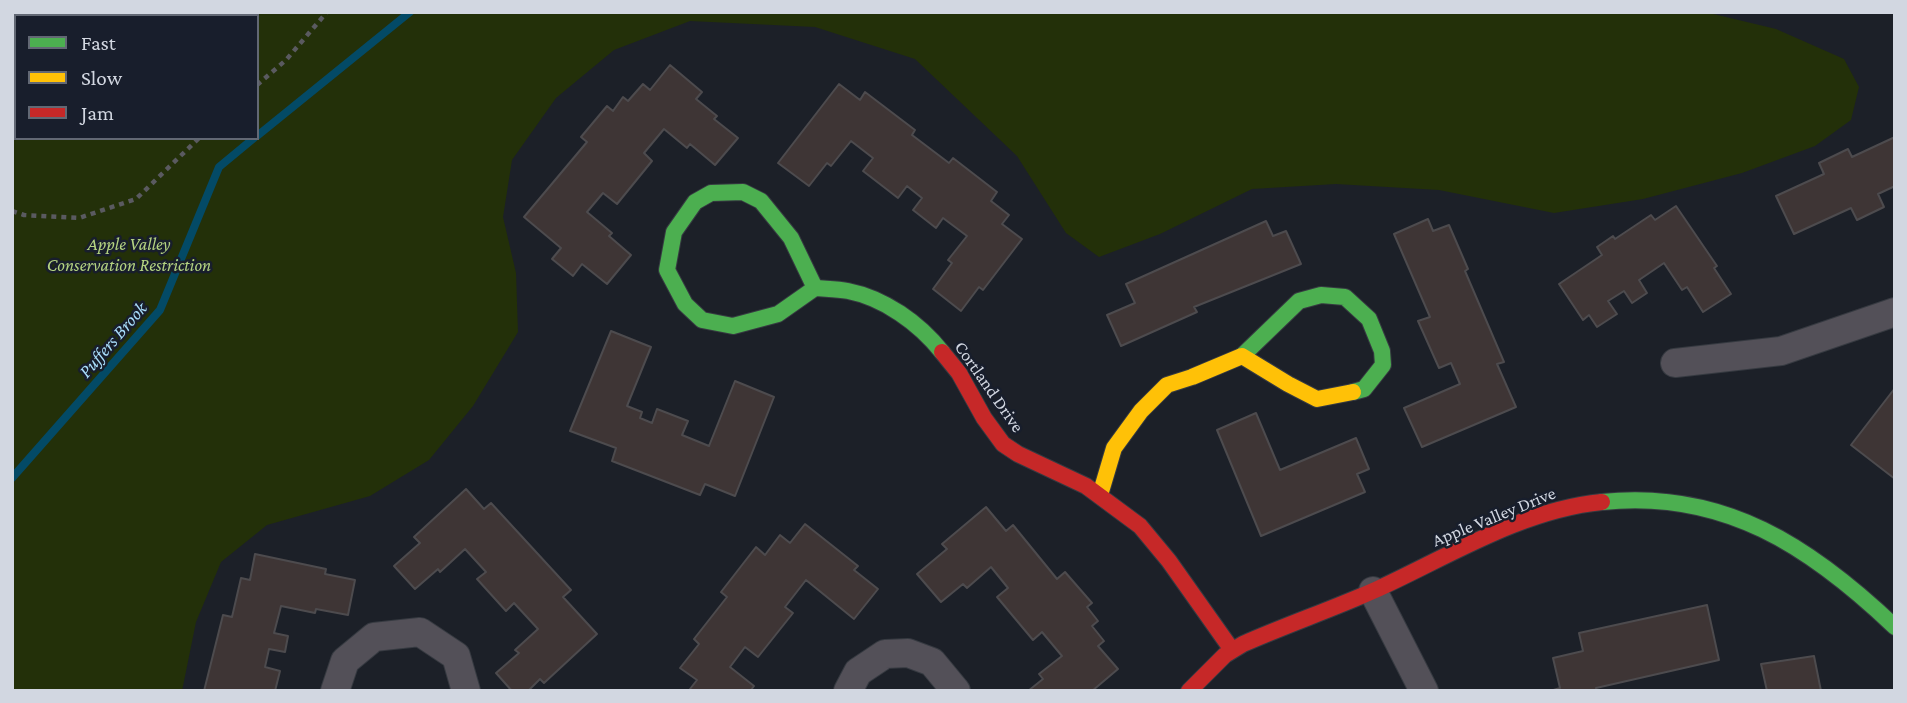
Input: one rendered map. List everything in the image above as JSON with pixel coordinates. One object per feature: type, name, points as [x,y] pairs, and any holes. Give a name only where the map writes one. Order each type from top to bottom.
[{"type":"street","points":[[743,192],[761,201],[791,238],[815,288],[778,314],[733,326],[702,320],[685,304],[667,270],[674,232],[695,202],[712,193],[743,192]]},
{"type":"street","name":"Cortland Drive","points":[[815,288],[848,291],[876,300],[896,311],[930,337],[959,373],[989,426],[1003,444],[1018,454],[1086,486],[1124,512],[1148,534],[1232,650]]},
{"type":"street","points":[[1100,495],[1114,448],[1141,411],[1167,385],[1242,356],[1300,301],[1321,295],[1345,297],[1369,319],[1382,351],[1383,365],[1364,389],[1317,399],[1242,356]]},
{"type":"street","points":[[1675,363],[1781,351],[1895,312]]},
{"type":"street","name":"Apple Valley Drive","points":[[1189,691],[1232,650],[1373,591],[1518,525],[1561,510],[1601,502],[1660,501],[1716,512],[1763,529],[1829,570],[1895,627]]},
{"type":"street","points":[[1373,591],[1424,691]]},
{"type":"street","points":[[335,691],[345,661],[374,637],[420,632],[456,656],[466,691]]},
{"type":"street","points":[[848,691],[858,672],[885,654],[908,653],[932,662],[956,691]]},
{"type":"path","points":[[259,83],[286,60],[327,12]]},
{"type":"path","points":[[12,211],[24,215],[79,218],[136,200],[197,140]]},
{"type":"green space","name":"Apple Valley Conservation Restriction","points":[[12,12],[1705,12],[1776,29],[1844,59],[1859,87],[1851,120],[1815,146],[1742,173],[1643,199],[1554,213],[1439,190],[1336,184],[1252,189],[1160,234],[1099,257],[1066,233],[1017,156],[915,59],[815,27],[690,21],[614,50],[556,98],[512,160],[503,217],[516,273],[518,332],[473,406],[429,460],[370,496],[267,525],[221,562],[196,622],[182,691],[12,691]]},
{"type":"building","points":[[670,65],[702,92],[696,99],[717,116],[714,119],[738,138],[715,165],[690,144],[687,148],[664,129],[644,153],[652,161],[617,204],[603,193],[587,212],[612,233],[609,236],[631,255],[607,284],[582,264],[573,276],[552,259],[561,248],[524,217],[587,142],[581,137],[607,106],[613,111],[623,97],[628,101],[643,84],[650,90]]},
{"type":"building","points":[[839,84],[860,100],[865,92],[915,130],[912,135],[949,163],[953,158],[997,192],[991,201],[1009,215],[1002,224],[1022,239],[983,290],[979,287],[961,311],[933,289],[952,263],[948,260],[967,236],[943,218],[936,228],[913,210],[922,198],[907,186],[898,198],[863,171],[873,158],[851,141],[831,166],[827,163],[809,186],[778,163]]},
{"type":"building","points":[[1895,137],[1895,186],[1878,194],[1884,207],[1857,220],[1851,208],[1794,234],[1776,196],[1824,174],[1819,163],[1848,149],[1852,157]]},
{"type":"building","points":[[1676,206],[1717,266],[1714,268],[1731,294],[1703,312],[1687,287],[1682,290],[1664,263],[1639,280],[1647,293],[1632,303],[1624,291],[1608,301],[1617,314],[1597,327],[1589,315],[1583,320],[1559,284],[1602,255],[1597,247],[1613,236],[1615,239],[1651,215],[1655,220]]},
{"type":"building","points":[[1428,219],[1433,231],[1449,225],[1468,269],[1465,271],[1504,362],[1497,364],[1516,407],[1422,447],[1404,408],[1460,384],[1451,363],[1439,368],[1418,321],[1430,317],[1394,234]]},
{"type":"building","points":[[1266,221],[1273,236],[1286,231],[1301,264],[1194,307],[1197,312],[1121,346],[1107,315],[1135,303],[1126,284]]},
{"type":"building","points":[[611,331],[651,347],[627,406],[642,412],[640,418],[652,423],[657,409],[688,421],[682,435],[709,446],[735,381],[774,397],[735,496],[705,484],[700,495],[612,461],[616,448],[570,431]]},
{"type":"building","points":[[1895,388],[1895,479],[1851,445]]},
{"type":"building","points":[[1256,413],[1280,470],[1356,438],[1369,469],[1357,474],[1365,492],[1261,536],[1217,430]]},
{"type":"building","points":[[466,489],[484,509],[491,503],[571,590],[563,597],[597,634],[544,683],[540,679],[528,691],[512,691],[496,673],[519,653],[515,650],[538,629],[514,603],[506,611],[477,579],[486,572],[465,549],[440,572],[438,569],[415,589],[394,566],[420,543],[414,537]]},
{"type":"building","points":[[986,507],[1006,531],[1013,525],[1057,579],[1065,572],[1092,603],[1087,607],[1098,621],[1092,626],[1104,641],[1098,646],[1118,669],[1092,691],[1028,691],[1043,679],[1039,674],[1062,656],[1042,632],[1033,640],[997,597],[1008,588],[991,567],[967,588],[963,584],[941,602],[917,574],[947,549],[942,544]]},
{"type":"building","points":[[805,524],[858,566],[854,570],[878,589],[854,619],[806,580],[785,607],[793,613],[758,657],[745,647],[730,667],[754,686],[752,691],[692,691],[690,689],[697,680],[680,668],[699,644],[694,639],[727,597],[721,592],[756,547],[765,555],[780,535],[790,543]]},
{"type":"building","points":[[255,554],[326,569],[325,574],[355,580],[348,615],[316,609],[315,613],[281,606],[274,633],[288,636],[285,652],[269,649],[265,667],[280,671],[275,691],[204,691],[223,615],[232,617],[241,578],[250,580]]},
{"type":"building","points":[[1707,605],[1719,660],[1596,688],[1597,691],[1550,691],[1560,688],[1553,658],[1583,651],[1579,633]]},
{"type":"building","points":[[1814,656],[1821,691],[1767,691],[1761,664]]},
{"type":"waterway","name":"Puffers Brook","points":[[259,134],[410,12]]},
{"type":"waterway","name":"Puffers Brook","points":[[12,478],[160,310],[219,167],[252,140]]},
{"type":"traffic: fast","points":[[815,288],[778,314],[733,326],[702,320],[685,304],[667,270],[674,232],[695,202],[711,193],[743,192],[761,201],[791,238],[815,288],[848,291],[875,299],[912,322],[942,352]]},
{"type":"traffic: fast","points":[[1242,356],[1299,301],[1321,295],[1345,297],[1369,319],[1382,351],[1383,365],[1364,389],[1353,392]]},
{"type":"traffic: fast","points":[[1602,502],[1646,500],[1687,505],[1726,515],[1763,530],[1798,549],[1831,572],[1895,627]]},
{"type":"traffic: slow","points":[[1100,495],[1114,448],[1141,411],[1167,385],[1242,356],[1317,399],[1353,392]]},
{"type":"traffic: jam","points":[[942,352],[959,373],[984,418],[1003,444],[1018,454],[1086,486],[1140,526],[1169,561],[1232,650]]},
{"type":"traffic: jam","points":[[1189,691],[1225,655],[1243,644],[1373,591],[1513,525],[1572,507],[1602,502]]}]
